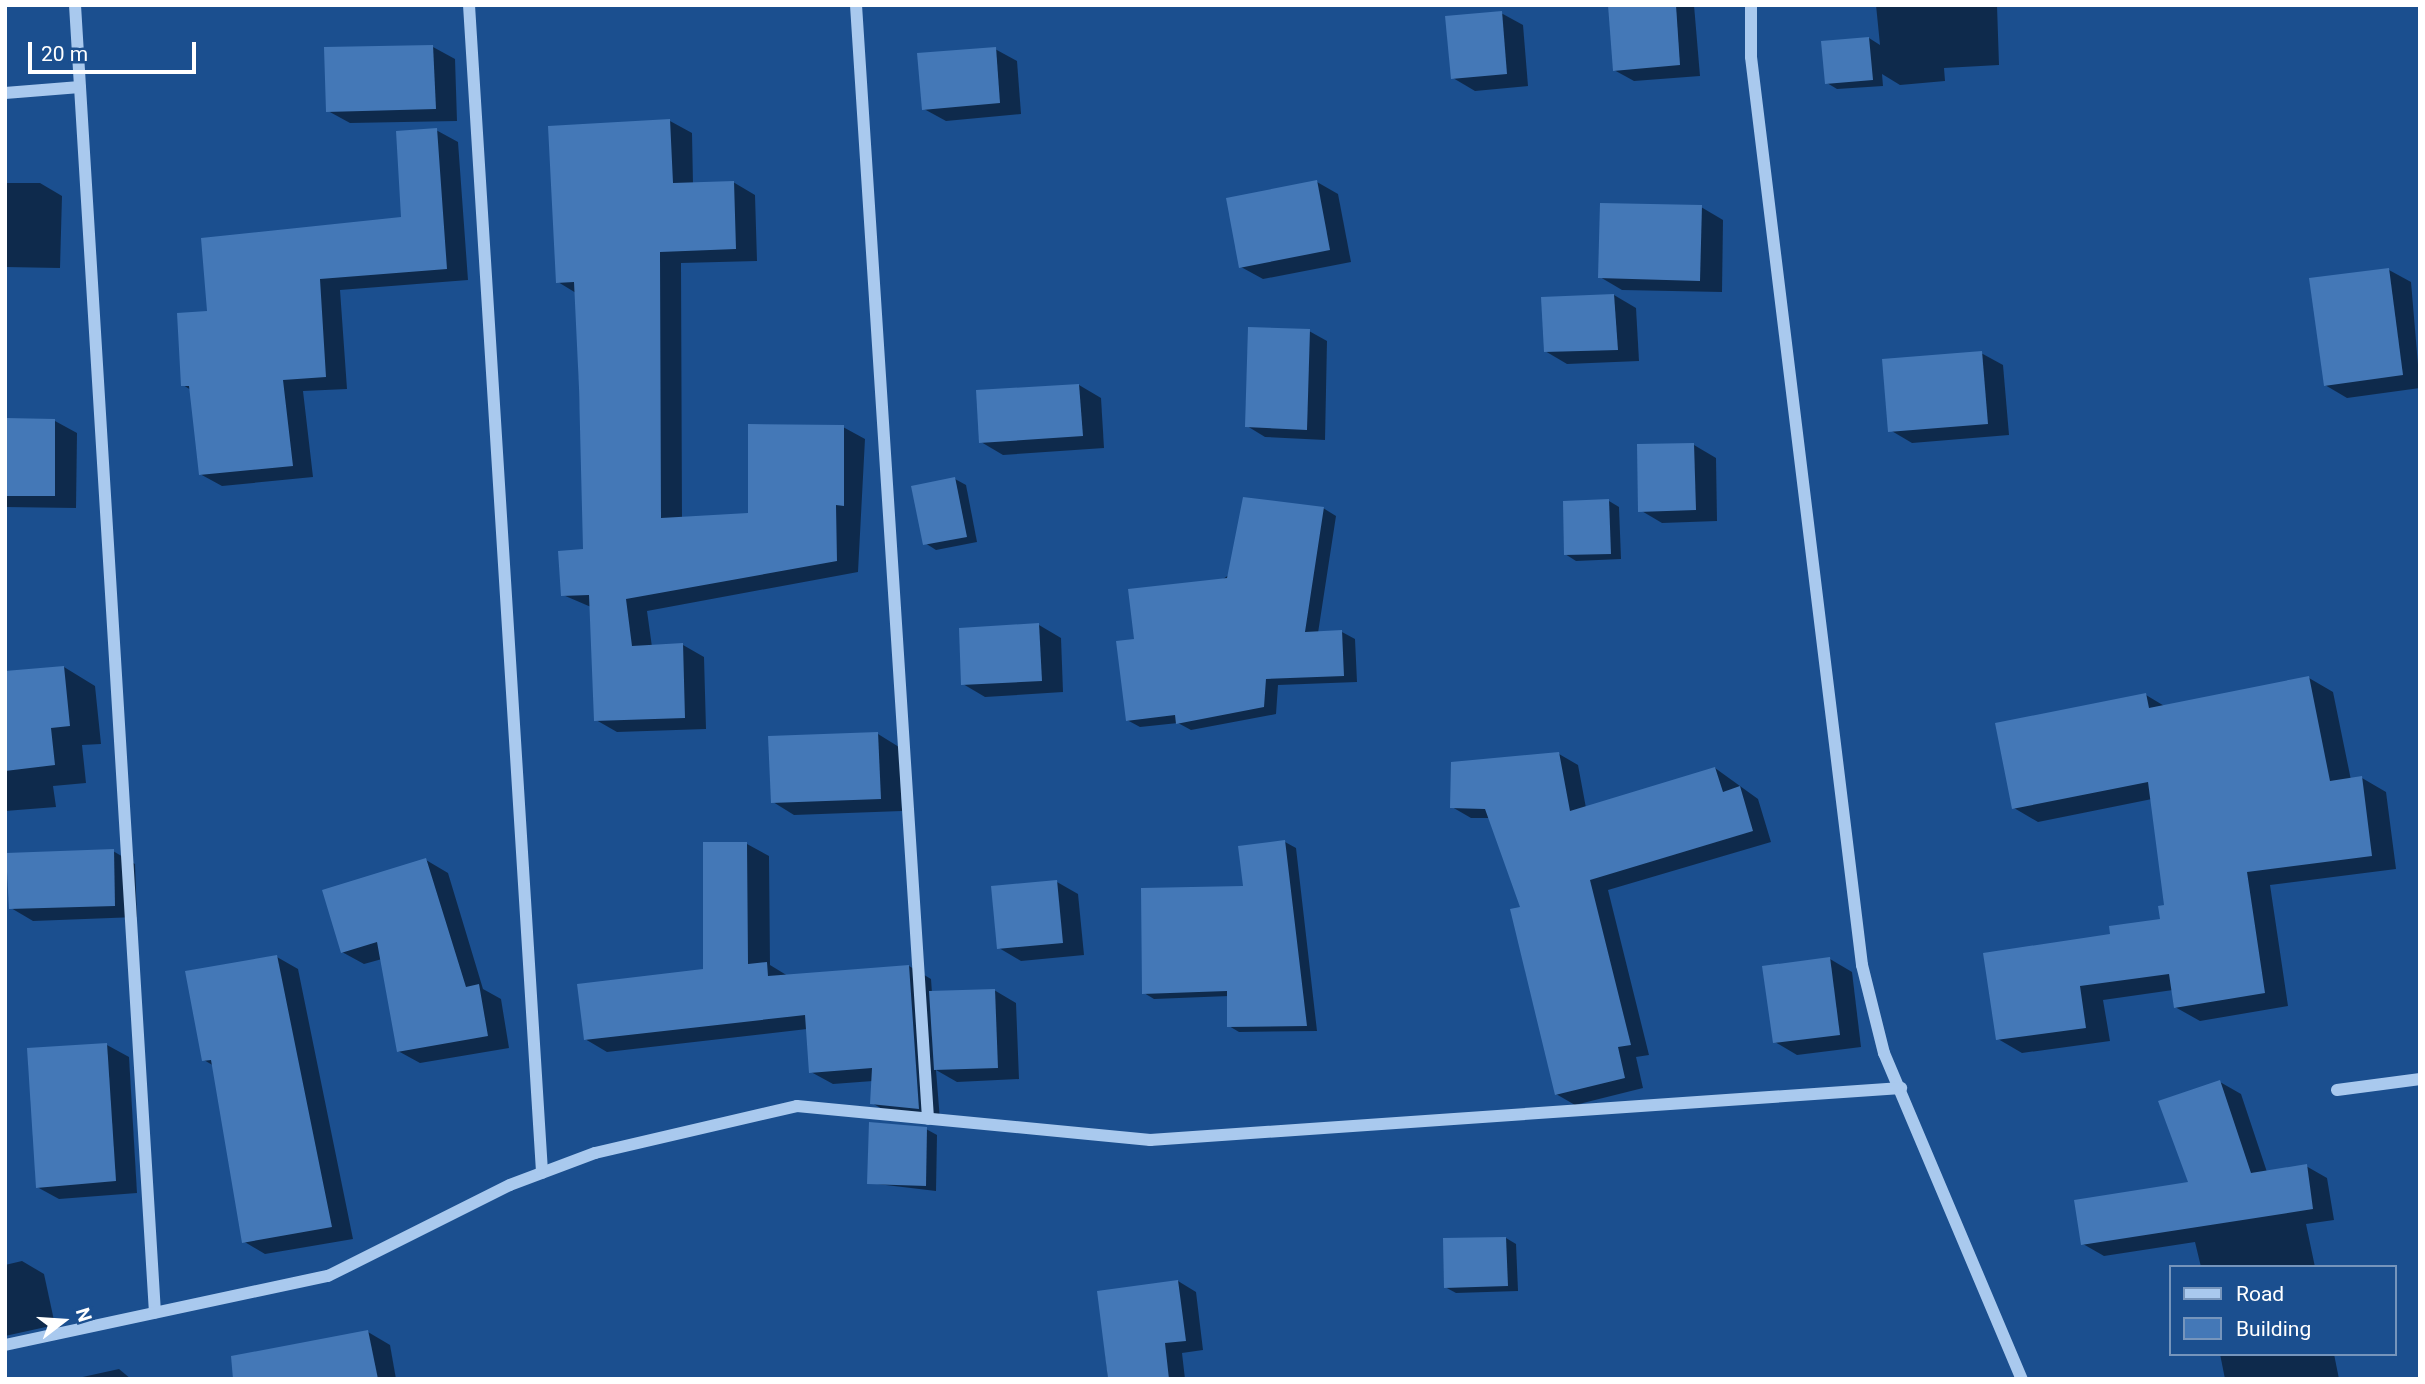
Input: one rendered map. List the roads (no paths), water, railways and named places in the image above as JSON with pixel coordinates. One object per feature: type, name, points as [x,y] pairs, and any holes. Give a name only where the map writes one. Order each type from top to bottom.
[{"type":"street","points":[[75,5],[155,1313]]},
{"type":"street","points":[[469,5],[542,1173]]},
{"type":"street","points":[[856,5],[928,1119]]},
{"type":"street","points":[[1751,5],[1751,57],[1862,965],[1884,1053],[2022,1379]]},
{"type":"street","points":[[5,93],[80,87]]},
{"type":"street","points":[[2337,1090],[2420,1079]]},
{"type":"street","points":[[5,1345],[328,1276],[542,1173],[595,1153],[797,1106],[1150,1140],[1901,1088]]}]
